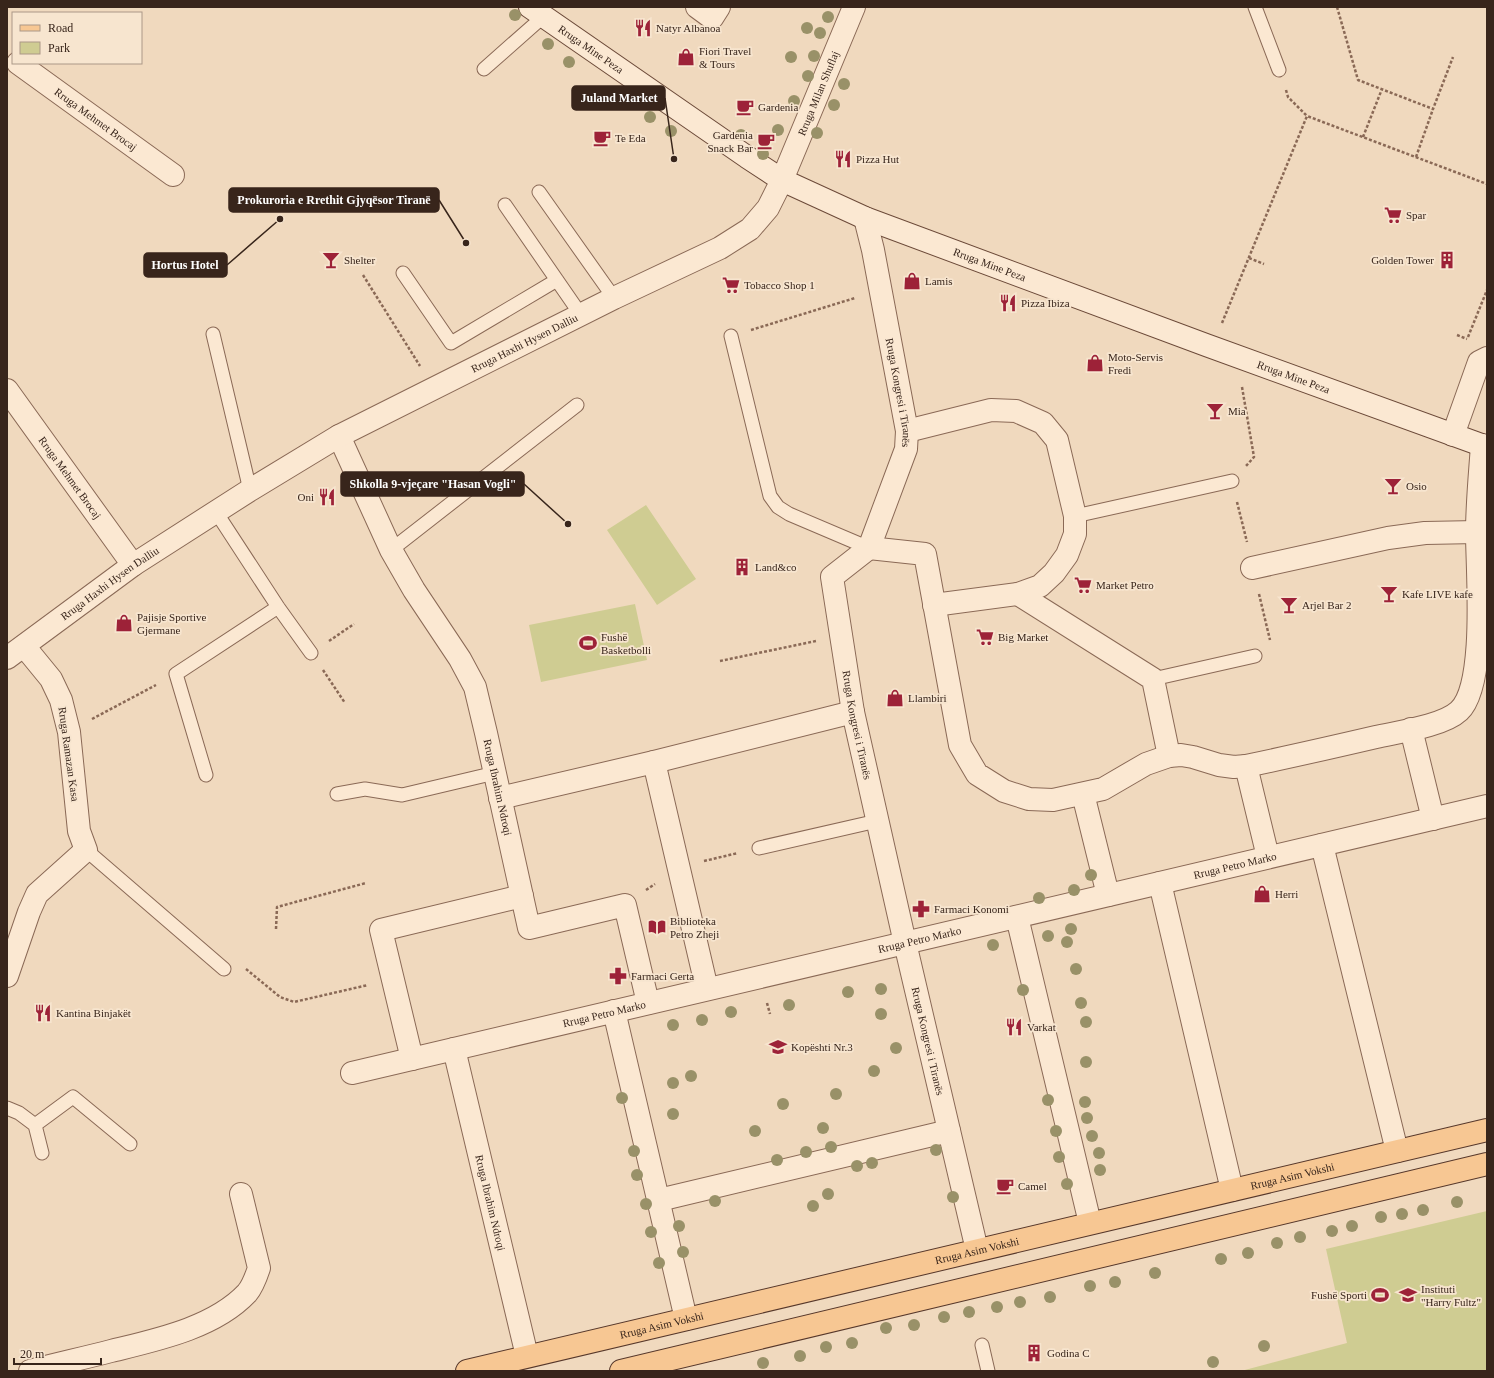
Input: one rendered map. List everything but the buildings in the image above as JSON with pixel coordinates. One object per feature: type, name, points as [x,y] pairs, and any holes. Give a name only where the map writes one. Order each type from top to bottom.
[{"type":"main road","name":"Rruga Asim Vokshi","points":[[467,1371],[1487,1130]]},
{"type":"main road","points":[[621,1371],[661,1366],[1487,1164]]},
{"type":"street","points":[[697,7],[712,18],[719,7]]},
{"type":"street","name":"Rruga Milan Shuflaj","points":[[782,180],[854,7]]},
{"type":"street","name":"Rruga Mine Peza","points":[[537,12],[782,180],[864,218],[1236,356],[1485,446]]},
{"type":"street","name":"Rruga Mehmet Brocaj","points":[[19,64],[173,175]]},
{"type":"street","name":"Rruga Haxhi Hysen Dalliu","points":[[7,658],[133,565],[250,490],[339,436],[614,298],[720,248],[750,229],[768,208],[782,180]]},
{"type":"street","name":"Rruga Kongresi i Tiranës","points":[[864,218],[873,250],[907,431],[906,448],[869,548],[832,577],[853,712],[905,943],[977,1250]]},
{"type":"street","points":[[1453,435],[1483,360]]},
{"type":"street","name":"Rruga Mehmet Brocaj","points":[[7,390],[133,565]]},
{"type":"street","points":[[907,431],[991,410],[1016,411],[1043,423],[1057,440],[1075,516],[1075,534],[1067,555],[1054,573],[1040,586],[1018,594],[934,605]]},
{"type":"street","name":"Rruga Ibrahim Ndroqi","points":[[339,436],[391,550],[414,590],[460,659],[475,687],[529,928],[624,905]]},
{"type":"street","points":[[869,548],[925,554],[960,745],[977,774],[1004,791],[1029,799],[1052,800],[1104,789],[1146,764],[1169,756],[1181,755],[1219,765],[1234,767],[1246,766],[1442,721],[1459,711],[1469,697],[1483,625],[1477,532],[1485,446]]},
{"type":"street","points":[[1252,568],[1388,538],[1425,533],[1477,532]]},
{"type":"street","points":[[1018,594],[1153,679],[1169,756]]},
{"type":"street","name":"Rruga Ramazan Kasa","points":[[24,646],[51,679],[61,700],[69,732],[79,831],[86,850]]},
{"type":"street","points":[[500,798],[654,762],[853,712]]},
{"type":"street","points":[[1411,729],[1433,819]]},
{"type":"street","points":[[654,762],[707,989]]},
{"type":"street","points":[[1246,766],[1268,858]]},
{"type":"street","points":[[1083,794],[1108,895]]},
{"type":"street","name":"Rruga Petro Marko","points":[[352,1073],[1433,819],[1486,808]]},
{"type":"street","points":[[1322,845],[1397,1151]]},
{"type":"street","points":[[7,976],[29,912],[37,894],[86,850]]},
{"type":"street","points":[[1160,883],[1232,1190]]},
{"type":"street","points":[[412,1059],[381,930],[522,896]]},
{"type":"street","points":[[624,905],[648,1004]]},
{"type":"street","points":[[1017,917],[1090,1223]]},
{"type":"street","points":[[614,1011],[686,1319]]},
{"type":"street","name":"Rruga Ibrahim Ndroqi","points":[[454,1049],[527,1356]]},
{"type":"street","points":[[658,1200],[950,1131]]},
{"type":"street","points":[[30,1371],[156,1341],[191,1328],[218,1315],[236,1303],[248,1292],[259,1268],[241,1194]]},
{"type":"lane","points":[[1255,7],[1279,70]]},
{"type":"lane","points":[[484,69],[537,12]]},
{"type":"lane","points":[[539,192],[614,298]]},
{"type":"lane","points":[[505,204],[581,315]]},
{"type":"lane","points":[[403,273],[451,343],[557,280]]},
{"type":"lane","points":[[213,334],[250,490]]},
{"type":"lane","points":[[731,336],[770,496],[778,507],[789,514],[869,548]]},
{"type":"lane","points":[[391,550],[577,405]]},
{"type":"lane","points":[[1075,516],[1232,481]]},
{"type":"lane","points":[[216,512],[278,607],[311,653]]},
{"type":"lane","points":[[206,775],[176,674],[278,607]]},
{"type":"lane","points":[[1153,679],[1254,656]]},
{"type":"lane","points":[[337,794],[365,789],[402,795],[495,773]]},
{"type":"lane","points":[[759,848],[877,821]]},
{"type":"lane","name":"Rruga Ramazan Kasa","points":[[86,850],[224,969]]},
{"type":"lane","points":[[35,1125],[73,1097],[130,1144]]},
{"type":"lane","points":[[7,1108],[19,1113],[35,1125],[40,1139],[42,1153]]},
{"type":"lane","points":[[982,1345],[988,1371]]},
{"type":"path","points":[[1337,7],[1358,80],[1433,109]]},
{"type":"path","points":[[1416,157],[1453,57]]},
{"type":"path","points":[[1363,137],[1382,89]]},
{"type":"path","points":[[1288,97],[1307,116],[1487,184]]},
{"type":"path","points":[[1222,323],[1307,116]]},
{"type":"path","points":[[1249,258],[1264,264]]},
{"type":"path","points":[[363,275],[434,388]]},
{"type":"path","points":[[731,336],[880,290]]},
{"type":"path","points":[[1465,345],[1487,290]]},
{"type":"path","points":[[1457,335],[1467,339]]},
{"type":"path","points":[[1236,356],[1254,458],[1232,481],[1271,643]]},
{"type":"path","points":[[344,703],[311,653],[354,624]]},
{"type":"path","points":[[720,661],[840,636]]},
{"type":"path","points":[[69,732],[176,674]]},
{"type":"path","points":[[624,905],[679,867],[759,848]]},
{"type":"path","points":[[276,929],[277,907],[366,883]]},
{"type":"path","points":[[242,965],[280,997],[294,1002],[394,979]]},
{"type":"path","points":[[767,1001],[770,1014]]},
{"type":"green space","points":[[646,505],[696,579],[657,605],[607,530]]},
{"type":"green space","name":"Fushë Basketbolli","points":[[635,604],[647,660],[541,682],[529,625]]},
{"type":"green space","name":"Instituti \"Harry Fultz\"","points":[[1487,1211],[1487,1370],[1241,1371],[1347,1343],[1326,1249]]},
{"type":"place","name":"Natyr Albanoa","points":[[643,28]]},
{"type":"place","name":"Fiori Travel & Tours","points":[[686,57]]},
{"type":"place","name":"Gardenia","points":[[745,107]]},
{"type":"place","name":"Te Eda","points":[[602,138]]},
{"type":"place","name":"Gardenia Snack Bar","points":[[766,141]]},
{"type":"place","name":"Juland Market","points":[[674,159]]},
{"type":"place","name":"Pizza Hut","points":[[843,159]]},
{"type":"place","name":"Spar","points":[[1393,215]]},
{"type":"place","name":"Hortus Hotel","points":[[280,219]]},
{"type":"place","name":"Prokuroria e Rrethit Gjyqësor Tiranë","points":[[466,243]]},
{"type":"place","name":"Shelter","points":[[331,260]]},
{"type":"place","name":"Golden Tower","points":[[1447,260]]},
{"type":"place","name":"Lamis","points":[[912,281]]},
{"type":"place","name":"Tobacco Shop 1","points":[[731,285]]},
{"type":"place","name":"Pizza Ibiza","points":[[1008,303]]},
{"type":"place","name":"Moto-Servis Fredi","points":[[1095,363]]},
{"type":"place","name":"Mia","points":[[1215,411]]},
{"type":"place","name":"Osio","points":[[1393,486]]},
{"type":"place","name":"Oni","points":[[327,497]]},
{"type":"place","name":"Shkolla 9-vjeçare \"Hasan Vogli\"","points":[[568,524]]},
{"type":"place","name":"Land&co","points":[[742,567]]},
{"type":"place","name":"Market Petro","points":[[1083,585]]},
{"type":"place","name":"Kafe LIVE kafe","points":[[1389,594]]},
{"type":"place","name":"Arjel Bar 2","points":[[1289,605]]},
{"type":"place","name":"Pajisje Sportive Gjermane","points":[[124,623]]},
{"type":"place","name":"Big Market","points":[[985,637]]},
{"type":"place","name":"Fushë Basketbolli","points":[[588,643]]},
{"type":"place","name":"Llambiri","points":[[895,698]]},
{"type":"place","name":"Herri","points":[[1262,894]]},
{"type":"place","name":"Farmaci Konomi","points":[[921,909]]},
{"type":"place","name":"Biblioteka Petro Zheji","points":[[657,927]]},
{"type":"place","name":"Farmaci Gerta","points":[[618,976]]},
{"type":"place","name":"Kantina Binjakët","points":[[43,1013]]},
{"type":"place","name":"Varkat","points":[[1014,1027]]},
{"type":"place","name":"Kopështi Nr.3","points":[[778,1047]]},
{"type":"place","name":"Camel","points":[[1005,1186]]},
{"type":"place","name":"Fushë Sporti","points":[[1380,1295]]},
{"type":"place","name":"Instituti \"Harry Fultz\"","points":[[1408,1295]]},
{"type":"place","name":"Godina C","points":[[1034,1353]]}]
